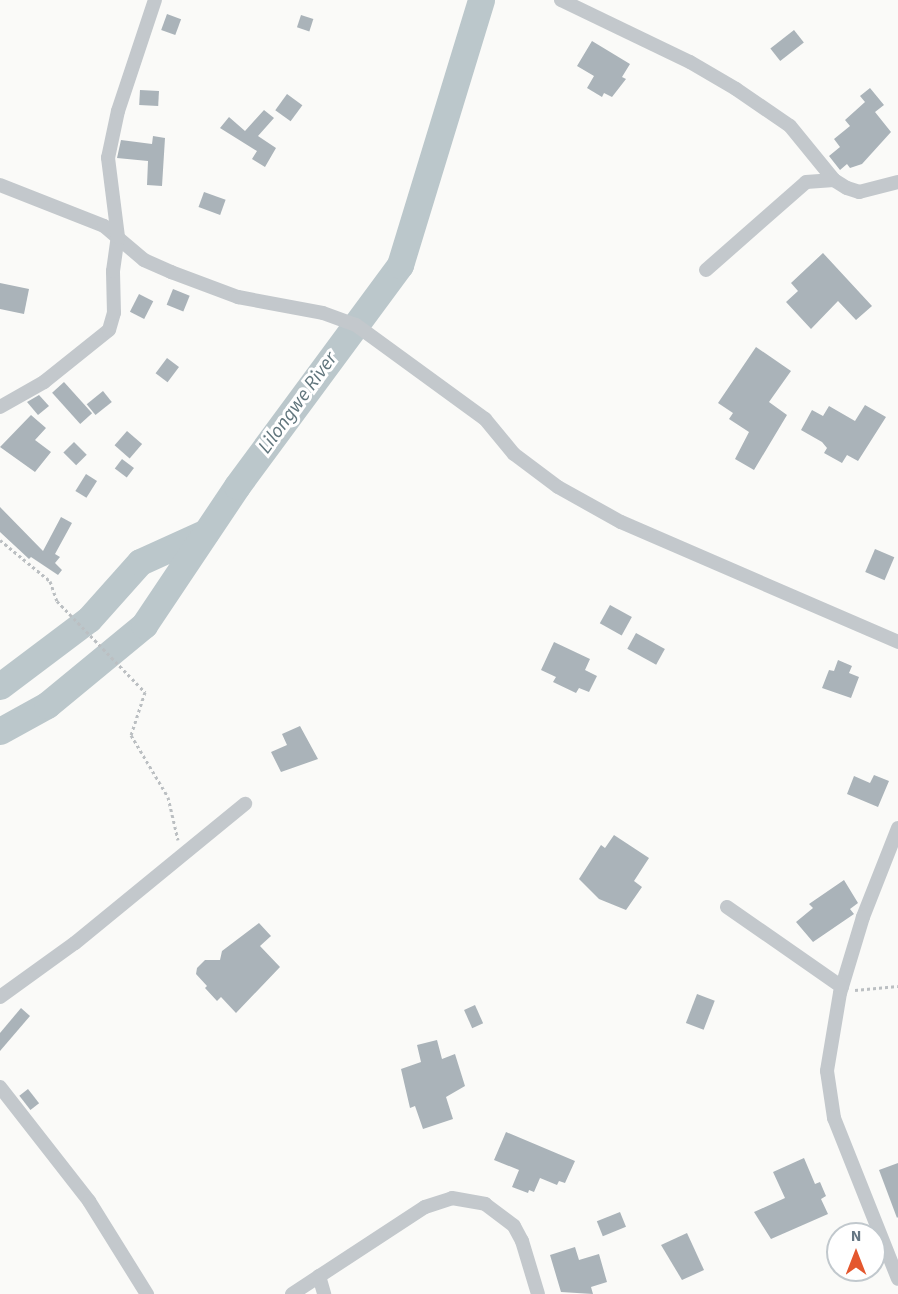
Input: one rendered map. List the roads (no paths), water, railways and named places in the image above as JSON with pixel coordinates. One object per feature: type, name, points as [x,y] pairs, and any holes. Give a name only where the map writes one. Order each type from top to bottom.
[{"type":"street","points":[[0,407],[44,382],[109,330],[114,313],[113,272],[118,237],[108,158],[118,111],[155,0]]},
{"type":"street","points":[[561,0],[690,62],[736,89],[790,126],[834,180]]},
{"type":"street","points":[[706,270],[806,182],[820,178],[834,180],[859,192],[898,182]]},
{"type":"street","points":[[0,185],[71,210],[104,226],[144,260],[238,297],[323,313],[356,325],[485,420],[514,454],[558,487],[621,522],[898,642]]},
{"type":"street","points":[[0,997],[75,943],[244,804]]},
{"type":"street","points":[[898,828],[862,917],[842,987],[829,1049],[828,1098],[898,1279]]},
{"type":"street","points":[[727,907],[842,987]]},
{"type":"street","points":[[0,1087],[89,1201],[147,1294]]},
{"type":"street","points":[[292,1294],[425,1207],[460,1198],[485,1204],[514,1226],[522,1241],[538,1294]]},
{"type":"street","points":[[319,1276],[324,1294]]},
{"type":"waterway","name":"Lilongwe River","points":[[0,731],[47,705],[144,625],[237,486],[400,265],[481,0]]},
{"type":"waterway","points":[[0,686],[89,619],[140,562],[206,532]]}]
